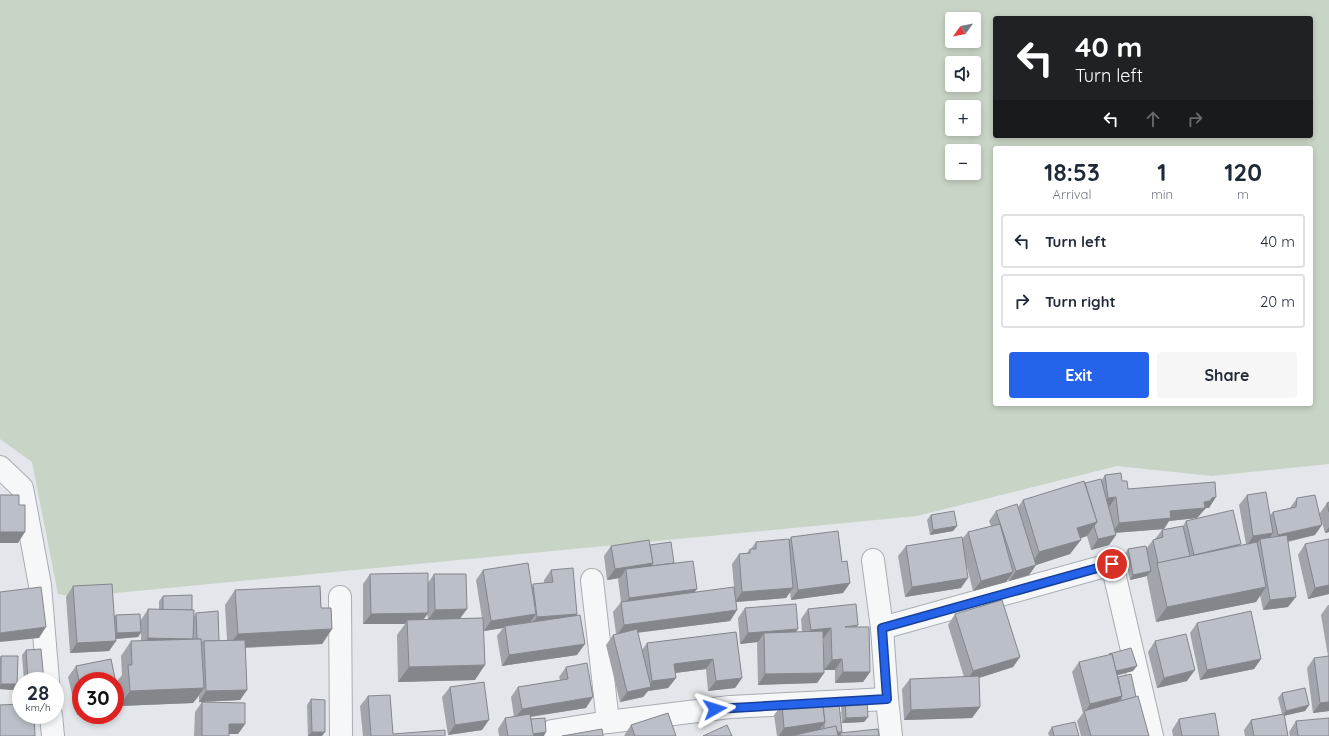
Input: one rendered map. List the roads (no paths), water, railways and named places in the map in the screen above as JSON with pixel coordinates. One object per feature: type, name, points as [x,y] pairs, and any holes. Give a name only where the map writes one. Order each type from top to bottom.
[{"type":"street","points":[[0,467],[22,488],[40,585],[47,672]]},
{"type":"street","points":[[873,560],[882,628],[891,736]]},
{"type":"street","points":[[882,628],[1112,564],[1152,736]]},
{"type":"street","points":[[592,580],[608,722]]},
{"type":"street","points":[[340,597],[341,736]]},
{"type":"street","points":[[552,731],[608,722],[730,707],[887,699]]},
{"type":"street","points":[[52,724],[53,736]]}]
